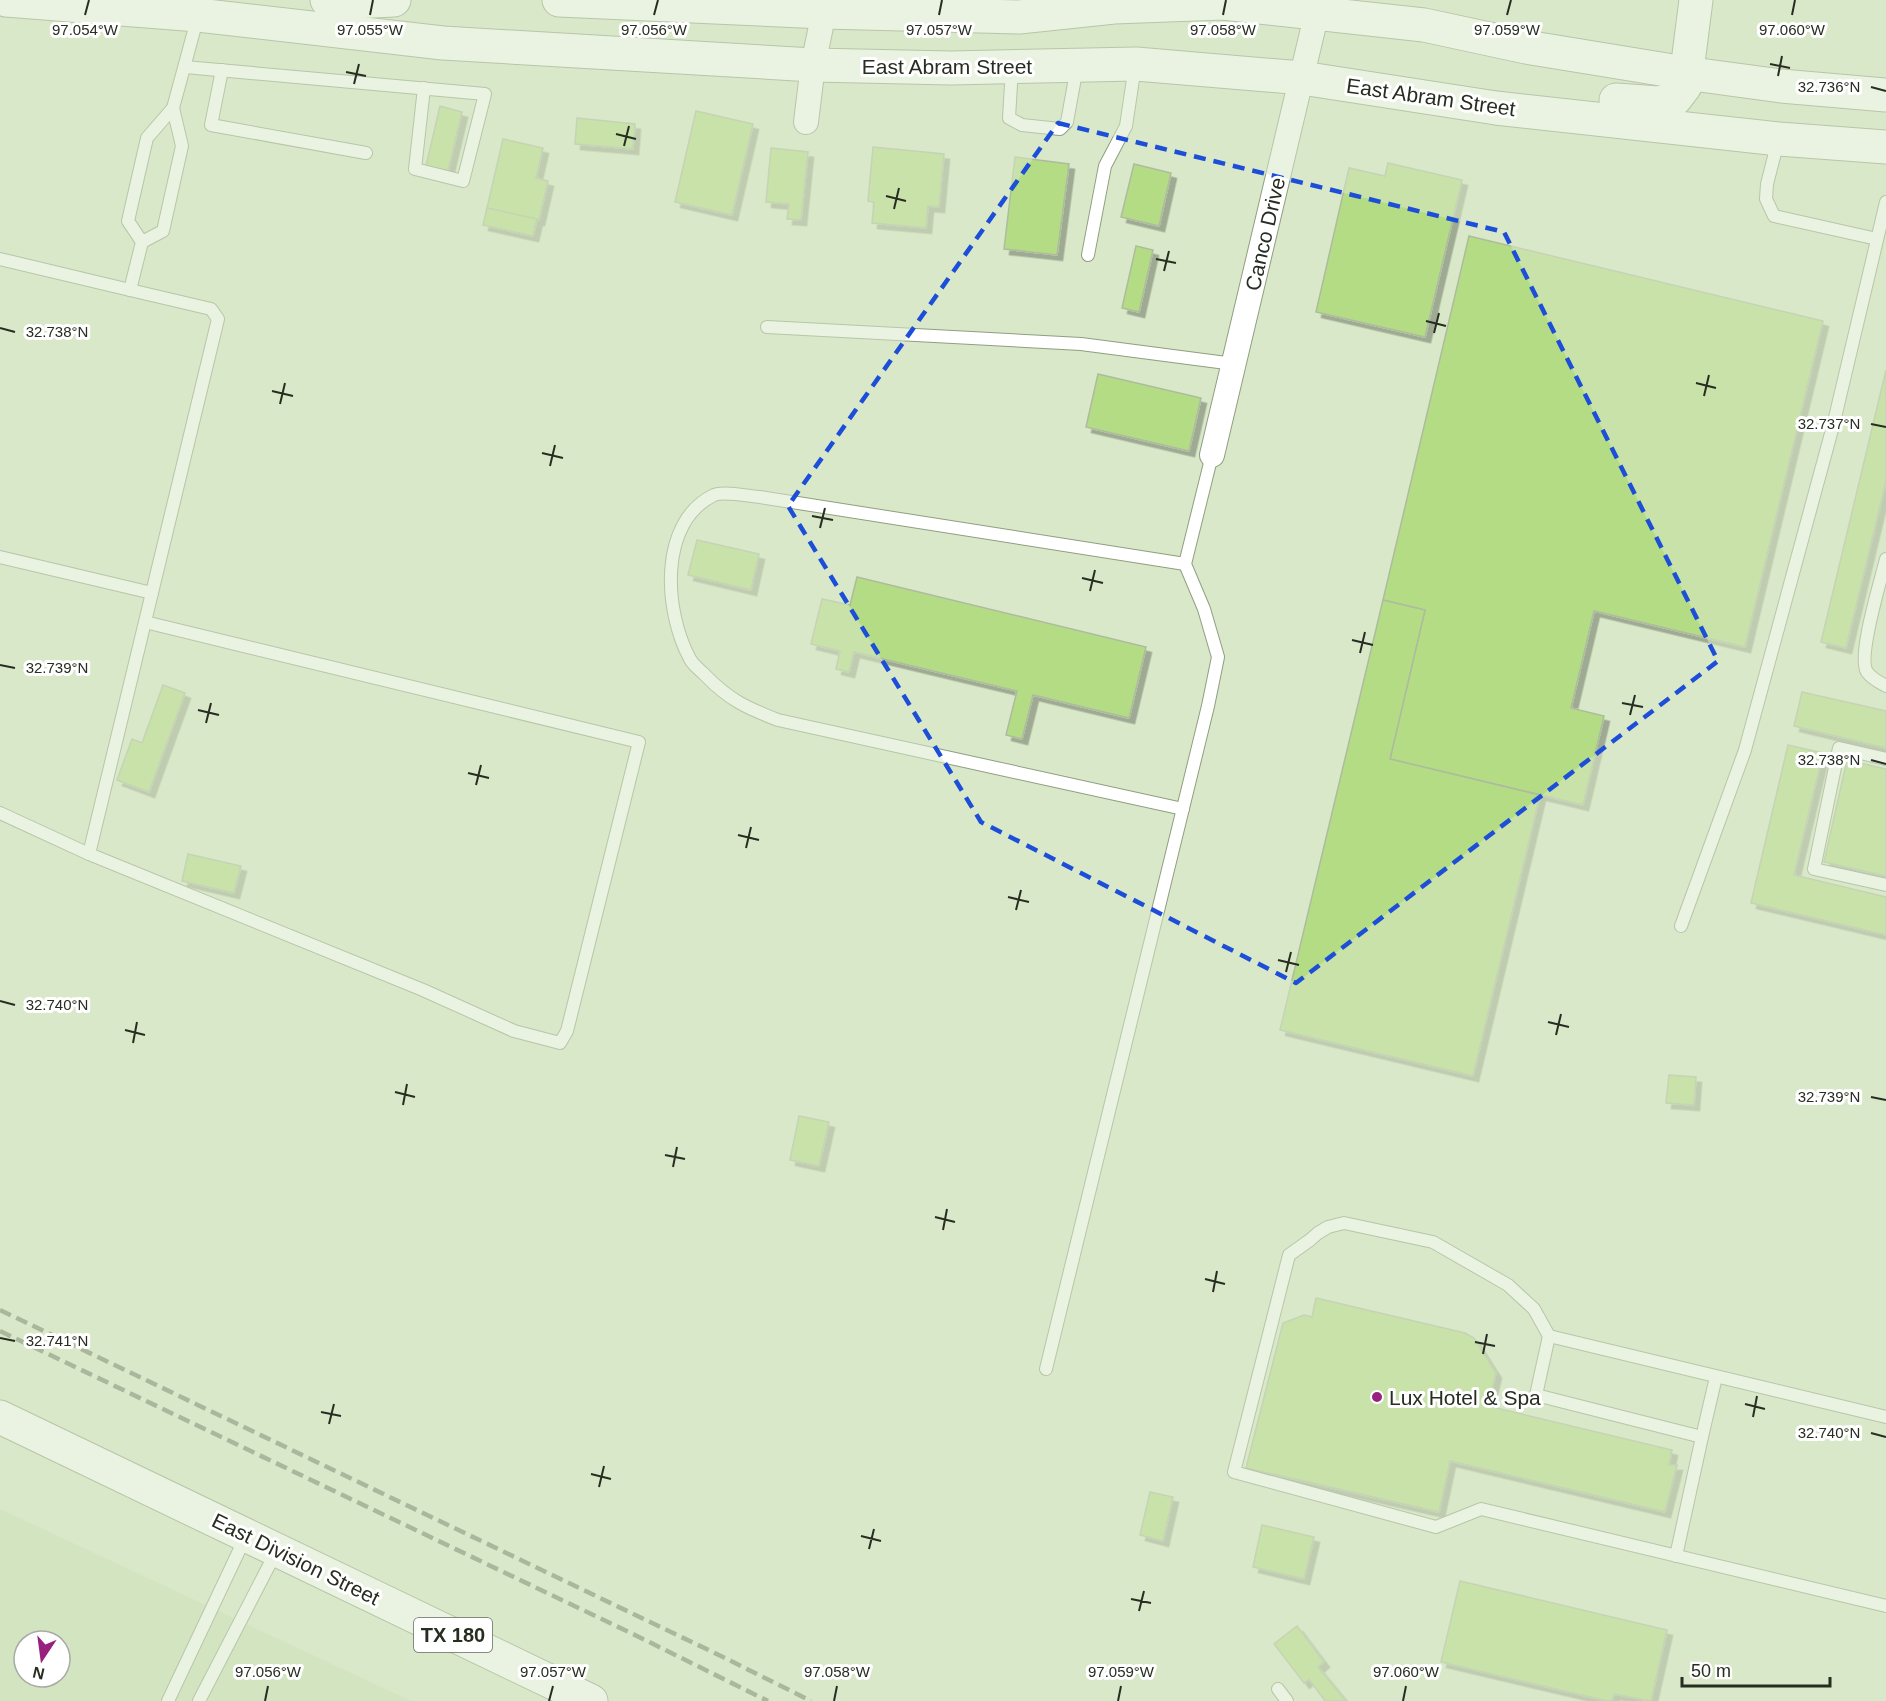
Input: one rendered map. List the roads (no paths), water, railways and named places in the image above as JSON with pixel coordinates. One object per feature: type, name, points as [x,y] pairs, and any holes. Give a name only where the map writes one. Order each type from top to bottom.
[{"type":"main road","name":"East Abram Street","points":[[6,0],[203,7],[443,43],[813,64],[927,67],[1136,64],[1302,78],[1496,108],[1779,139],[1886,147]]},
{"type":"main road","points":[[327,0],[351,2],[394,0]]},
{"type":"main road","points":[[559,0],[714,3],[824,12],[1019,17],[1114,7],[1222,3],[1424,25],[1526,47],[1686,73],[1781,86],[1886,95]]},
{"type":"main road","points":[[1496,108],[1527,92],[1658,104],[1675,99],[1684,86],[1696,0]]},
{"type":"main road","points":[[1781,86],[1886,74]]},
{"type":"main road","points":[[1779,139],[1886,167]]},
{"type":"main road","name":"East Division Street","points":[[0,1417],[587,1700]]},
{"type":"street","points":[[806,122],[813,64],[824,12]]},
{"type":"street","name":"Canco Drive","points":[[1212,455],[1317,12]]},
{"type":"lane","points":[[130,290],[142,242],[128,221],[147,138],[173,108],[203,7]]},
{"type":"lane","points":[[1088,255],[1105,166],[1126,126],[1136,64]]},
{"type":"lane","points":[[1012,67],[1009,118],[1022,125],[1060,129],[1067,122],[1078,66]]},
{"type":"lane","points":[[184,67],[424,88],[485,94],[463,181],[415,169],[424,88]]},
{"type":"lane","points":[[222,70],[211,125],[366,153]]},
{"type":"lane","points":[[142,242],[163,231],[182,146],[173,108]]},
{"type":"lane","points":[[1779,139],[1767,183],[1766,198],[1773,216],[1877,239]]},
{"type":"lane","points":[[1681,926],[1745,750],[1833,426],[1886,202]]},
{"type":"lane","points":[[0,259],[211,309],[218,319],[89,854]]},
{"type":"lane","points":[[767,327],[1081,344],[1234,364]]},
{"type":"lane","points":[[1046,1369],[1218,657],[1204,609],[1185,564],[1212,455]]},
{"type":"lane","points":[[1183,809],[778,720],[742,706],[717,687],[690,660],[678,628],[671,592],[672,555],[680,527],[694,509],[717,494],[760,497],[1185,564]]},
{"type":"lane","points":[[0,557],[152,593]]},
{"type":"lane","points":[[1886,559],[1864,651],[1866,671],[1874,680],[1886,686]]},
{"type":"lane","points":[[0,813],[89,854],[423,990],[514,1031],[560,1043],[567,1031],[639,742],[145,622]]},
{"type":"lane","points":[[1886,759],[1839,748],[1814,869],[1886,885]]},
{"type":"lane","points":[[1702,1437],[1536,1395],[1549,1336],[1534,1309],[1508,1285],[1433,1242],[1344,1222],[1328,1227],[1289,1255],[1234,1472],[1436,1527],[1481,1509],[1886,1606]]},
{"type":"lane","points":[[1549,1336],[1886,1417]]},
{"type":"lane","points":[[1676,1556],[1716,1377]]},
{"type":"lane","points":[[168,1701],[246,1535]]},
{"type":"lane","points":[[199,1701],[277,1550]]},
{"type":"lane","points":[[1278,1689],[1287,1701]]},
{"type":"railway","points":[[0,1310],[811,1701]]},
{"type":"railway","points":[[0,1331],[768,1701]]},
{"type":"place","name":"Lux Hotel & Spa","points":[[1377,1397]]}]
